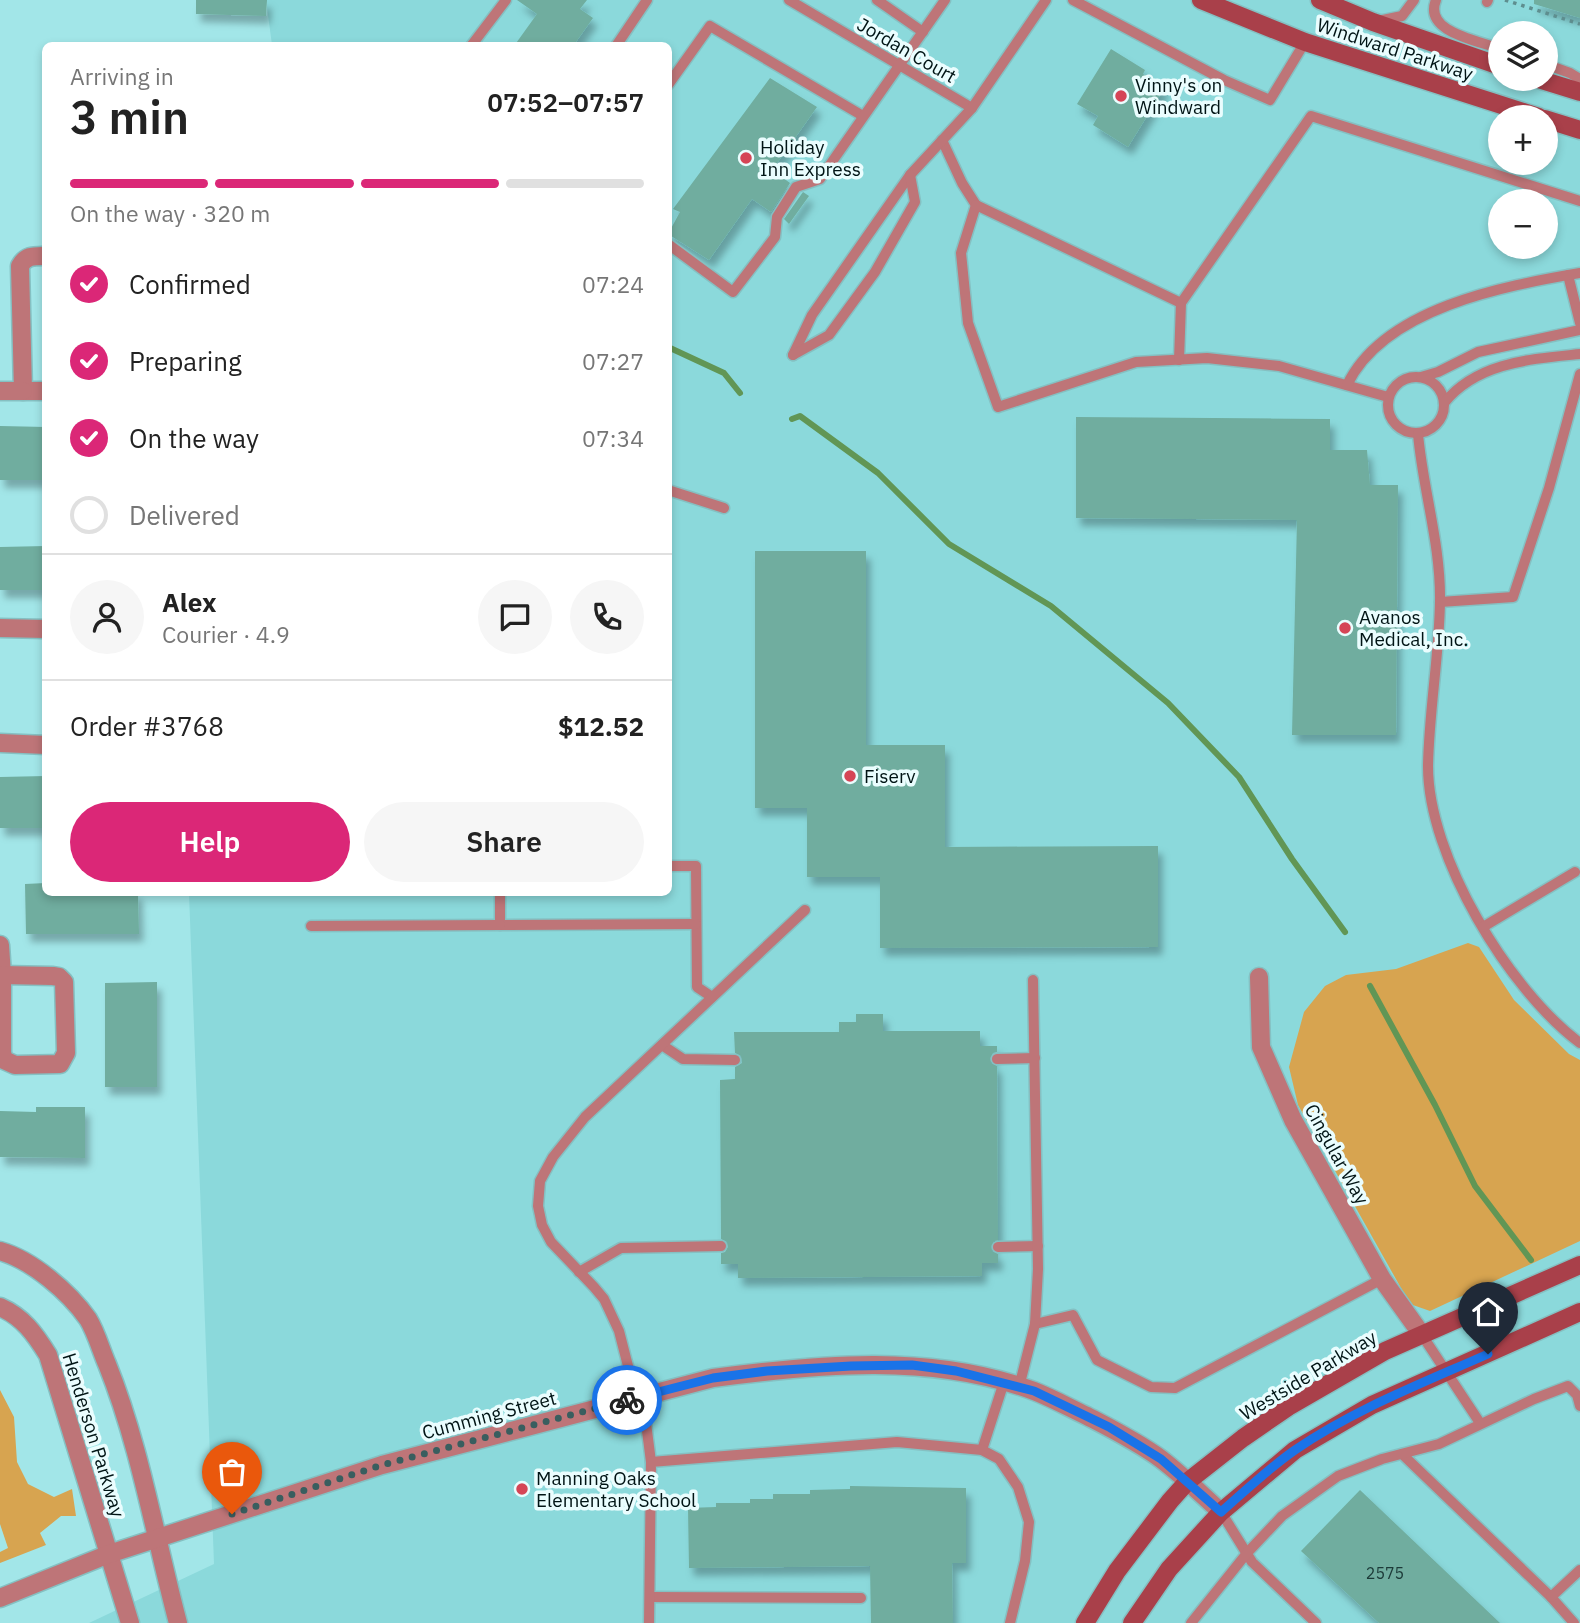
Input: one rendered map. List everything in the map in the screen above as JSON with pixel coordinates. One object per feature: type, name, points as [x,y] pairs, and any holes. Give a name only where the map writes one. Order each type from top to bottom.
[{"type":"main road","name":"Windward Parkway","points":[[1201,0],[1306,42],[1502,105]]},
{"type":"main road","name":"Windward Parkway","points":[[1320,0],[1373,22],[1488,62]]},
{"type":"main road","points":[[1558,86],[1580,93]]},
{"type":"main road","points":[[1558,123],[1580,131]]},
{"type":"main road","name":"Westside Parkway","points":[[1085,1623],[1116,1571],[1187,1482],[1288,1407],[1385,1351],[1580,1265]]},
{"type":"main road","points":[[1132,1623],[1169,1569],[1221,1512],[1295,1450],[1372,1405],[1580,1312]]},
{"type":"street","points":[[23,391],[20,266],[29,256],[42,256]]},
{"type":"street","points":[[0,391],[42,391]]},
{"type":"street","points":[[0,628],[42,629]]},
{"type":"street","points":[[0,743],[42,745]]},
{"type":"street","points":[[0,945],[4,1060],[15,1065],[60,1064],[66,1053],[64,982],[53,975],[2,975]]},
{"type":"street","name":"Cingular Way","points":[[1259,977],[1261,1047],[1293,1120],[1382,1279],[1422,1335]]},
{"type":"street","points":[[0,1251],[11,1254],[60,1287],[89,1321],[116,1386],[178,1623]]},
{"type":"street","name":"Henderson Parkway","points":[[0,1307],[13,1312],[34,1331],[48,1355],[130,1623]]},
{"type":"street","name":"Cumming Street","points":[[0,1598],[109,1554],[382,1465],[713,1378],[767,1371],[912,1365],[956,1371],[1034,1391],[1109,1427],[1161,1459],[1221,1512]]},
{"type":"lane","points":[[474,42],[506,0]]},
{"type":"lane","points":[[619,42],[647,0]]},
{"type":"lane","name":"Jordan Court","points":[[789,0],[972,107]]},
{"type":"lane","points":[[877,0],[923,32]]},
{"type":"lane","points":[[672,247],[733,292],[775,237],[778,217],[796,187],[820,179],[946,0]]},
{"type":"lane","points":[[910,175],[915,202],[875,272],[830,335],[793,355],[812,315],[910,175],[972,107],[1046,0]]},
{"type":"lane","points":[[1073,0],[1224,80],[1270,100],[1306,42]]},
{"type":"lane","points":[[1373,22],[1402,16],[1414,0]]},
{"type":"lane","points":[[1436,0],[1432,10],[1435,20],[1444,29],[1488,44]]},
{"type":"lane","points":[[672,79],[710,26],[863,116]]},
{"type":"lane","points":[[1558,69],[1580,79]]},
{"type":"lane","points":[[1180,360],[1181,303],[1311,116],[1580,201]]},
{"type":"lane","points":[[942,141],[976,205],[1181,303]]},
{"type":"lane","points":[[976,205],[961,253],[968,323],[999,407],[1136,362],[1207,358],[1279,366],[1388,397]]},
{"type":"lane","points":[[1347,385],[1354,372],[1376,348],[1411,322],[1457,301],[1511,286],[1580,273]]},
{"type":"lane","points":[[1568,275],[1580,323]]},
{"type":"lane","points":[[1421,377],[1432,382],[1440,391],[1444,403],[1443,414],[1437,424],[1418,434],[1404,431],[1393,423],[1387,411],[1388,397],[1395,385],[1407,378],[1438,372],[1478,352],[1580,330]]},
{"type":"lane","points":[[1444,403],[1455,389],[1493,368],[1545,357],[1580,354]]},
{"type":"lane","points":[[1440,602],[1513,597],[1549,488],[1580,374]]},
{"type":"lane","points":[[1418,434],[1438,556],[1440,602],[1428,768],[1436,824],[1452,869],[1517,982],[1556,1025],[1580,1043]]},
{"type":"lane","points":[[672,491],[723,508]]},
{"type":"lane","points":[[672,866],[696,866],[697,987],[712,997]]},
{"type":"lane","points":[[1483,927],[1575,873]]},
{"type":"lane","points":[[500,896],[500,925]]},
{"type":"lane","points":[[649,1623],[651,1462],[646,1423],[636,1397],[619,1331],[611,1313],[594,1287],[551,1242],[542,1225],[538,1206],[540,1181],[553,1157],[578,1125],[805,910]]},
{"type":"lane","points":[[311,926],[696,924]]},
{"type":"lane","points":[[982,1450],[1035,1324],[1038,1246],[1033,980]]},
{"type":"lane","points":[[662,1045],[683,1059],[735,1060]]},
{"type":"lane","points":[[997,1059],[1035,1058]]},
{"type":"lane","points":[[579,1272],[621,1248],[721,1246]]},
{"type":"lane","points":[[998,1247],[1038,1246]]},
{"type":"lane","points":[[1035,1324],[1073,1315],[1097,1360],[1151,1387],[1175,1388],[1382,1279]]},
{"type":"lane","points":[[1422,1335],[1480,1423]]},
{"type":"lane","points":[[1191,1623],[1247,1553],[1282,1516],[1338,1476],[1438,1444],[1568,1386],[1577,1395],[1580,1405]]},
{"type":"lane","points":[[651,1462],[897,1442],[982,1450],[999,1459],[1018,1487],[1029,1522],[1025,1561],[1010,1623]]},
{"type":"lane","points":[[1402,1454],[1551,1597],[1574,1623]]},
{"type":"lane","points":[[1221,1512],[1252,1562],[1316,1623]]},
{"type":"lane","points":[[1551,1597],[1580,1570]]},
{"type":"lane","points":[[650,1597],[861,1598]]},
{"type":"lane","points":[[1304,1611],[1304,1623]]},
{"type":"path","points":[[1505,0],[1580,24]]},
{"type":"shaded area","points":[[266,0],[1580,0],[1580,1623],[89,1623],[214,1564],[189,896],[672,896],[672,42],[272,42]]},
{"type":"shaded area","points":[[1468,943],[1479,947],[1514,1000],[1569,1054],[1580,1060],[1580,1241],[1430,1311],[1410,1304],[1298,1105],[1289,1067],[1304,1012],[1325,986],[1346,975],[1396,969]]},
{"type":"shaded area","points":[[0,1390],[14,1417],[17,1462],[28,1484],[54,1497],[72,1489],[76,1516],[61,1516],[40,1533],[46,1545],[0,1563],[0,1552],[8,1548],[0,1524]]},
{"type":"building","points":[[196,0],[267,0],[266,16],[196,14]]},
{"type":"building","points":[[517,0],[587,0],[580,9],[593,18],[576,42],[517,42],[537,14]]},
{"type":"building","points":[[1534,0],[1580,0],[1580,18],[1534,4]]},
{"type":"building","name":"Vinny's on Windward","points":[[1111,49],[1145,70],[1143,74],[1165,87],[1128,147],[1093,125],[1098,116],[1077,104]]},
{"type":"building","name":"Holiday Inn Express","points":[[770,78],[817,107],[772,170],[790,183],[771,212],[752,199],[709,260],[672,237],[672,227],[680,212],[673,209]]},
{"type":"building","points":[[803,192],[809,196],[789,224],[784,219]]},
{"type":"building","name":"Avanos Medical, Inc.","points":[[1076,417],[1330,419],[1330,450],[1367,450],[1370,485],[1398,485],[1396,735],[1292,735],[1297,520],[1076,518]]},
{"type":"building","points":[[0,426],[42,427],[42,480],[0,480]]},
{"type":"building","points":[[42,546],[42,590],[0,590],[0,547]]},
{"type":"building","name":"Fiserv","points":[[755,551],[866,551],[866,745],[945,745],[945,847],[1158,846],[1158,947],[880,948],[880,877],[807,877],[807,808],[755,808]]},
{"type":"building","points":[[42,776],[42,828],[0,828],[0,777]]},
{"type":"building","points":[[42,883],[42,896],[138,896],[139,934],[26,934],[25,884]]},
{"type":"building","points":[[157,982],[157,1087],[105,1087],[105,983]]},
{"type":"building","points":[[856,1014],[883,1014],[883,1031],[980,1031],[980,1046],[997,1046],[997,1052],[993,1053],[990,1059],[991,1063],[997,1066],[998,1240],[994,1241],[991,1247],[992,1251],[998,1254],[998,1263],[982,1263],[982,1276],[738,1278],[738,1264],[721,1264],[721,1253],[728,1247],[727,1242],[721,1239],[720,1080],[735,1079],[735,1067],[742,1063],[741,1056],[735,1053],[734,1032],[839,1032],[839,1022],[856,1022]]},
{"type":"building","points":[[36,1107],[85,1107],[85,1158],[0,1157],[0,1111],[36,1112]]},
{"type":"building","points":[[850,1486],[966,1488],[966,1563],[952,1563],[953,1623],[871,1623],[870,1566],[689,1568],[688,1508],[716,1507],[716,1503],[750,1503],[750,1499],[773,1499],[773,1494],[810,1494],[810,1490],[850,1489]]},
{"type":"building","points":[[1360,1490],[1500,1623],[1379,1623],[1301,1551]]},
{"type":"waterway","points":[[672,349],[724,373],[740,393]]},
{"type":"waterway","points":[[792,419],[800,416],[878,473],[949,544],[1051,606],[1168,703],[1239,777],[1292,859],[1345,932]]},
{"type":"waterway","points":[[1370,986],[1435,1105],[1475,1186],[1531,1260]]},
{"type":"way so far","points":[[232,1514],[382,1465],[627,1400]]},
{"type":"place","name":"Vinny's on Windward","points":[[1121,96]]},
{"type":"place","name":"Holiday Inn Express","points":[[746,158]]},
{"type":"place","name":"Avanos Medical, Inc.","points":[[1345,628]]},
{"type":"place","name":"Fiserv","points":[[850,776]]},
{"type":"place","name":"Manning Oaks Elementary School","points":[[522,1489]]},
{"type":"route","points":[[627,1400],[713,1378],[767,1371],[912,1365],[956,1371],[992,1378],[1034,1391],[1109,1427],[1161,1459],[1221,1512],[1295,1450],[1372,1405],[1488,1354]]}]
